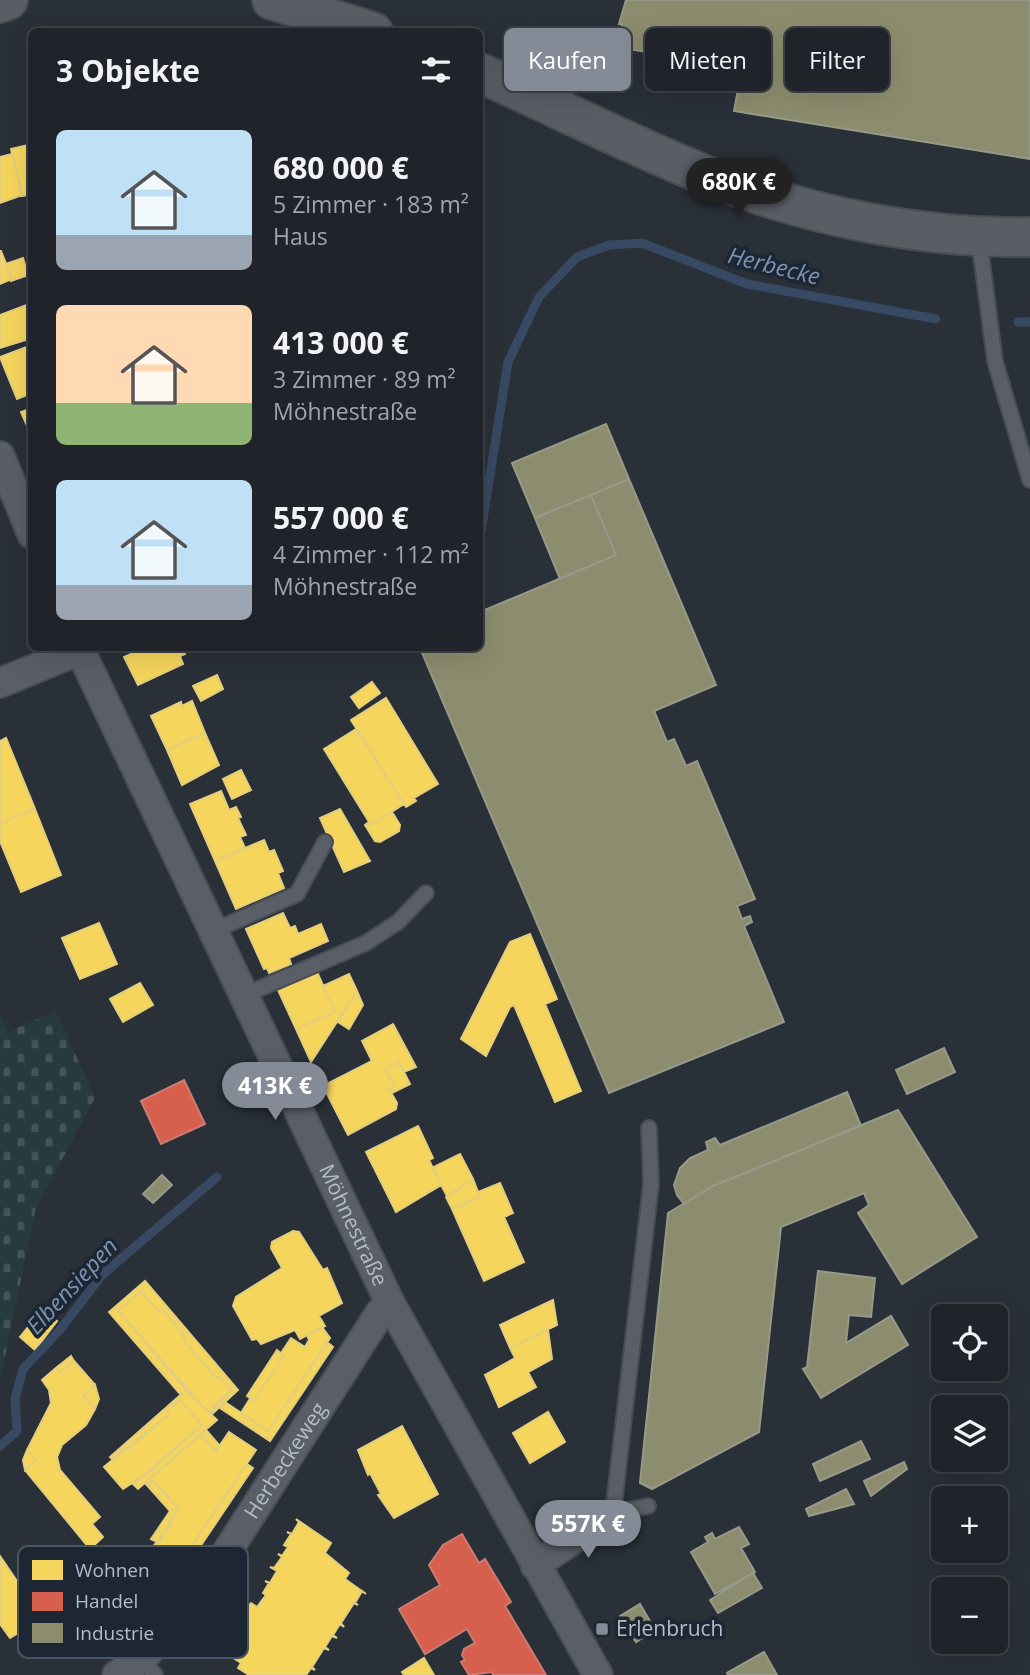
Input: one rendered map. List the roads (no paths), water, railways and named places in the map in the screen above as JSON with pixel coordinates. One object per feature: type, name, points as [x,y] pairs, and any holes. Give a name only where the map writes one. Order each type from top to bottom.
[{"type":"street","points":[[0,2],[8,0]]},
{"type":"street","points":[[272,0],[360,28]]},
{"type":"street","points":[[483,74],[713,178],[797,206],[882,225],[979,238],[1030,237]]},
{"type":"street","points":[[0,456],[28,524]]},
{"type":"street","name":"Möhnestraße","points":[[0,683],[74,651]]},
{"type":"street","name":"Möhnestraße","points":[[80,651],[390,1303],[598,1675]]},
{"type":"street","name":"Herbeckeweg","points":[[231,1546],[380,1313],[390,1303]]},
{"type":"street","points":[[535,1565],[613,1513]]},
{"type":"street","name":"Herbeckeweg","points":[[117,1675],[149,1667]]},
{"type":"lane","points":[[979,238],[995,361],[1030,480]]},
{"type":"lane","points":[[213,931],[297,894],[324,842]]},
{"type":"lane","points":[[242,996],[366,943],[398,922],[426,893]]},
{"type":"lane","points":[[648,1506],[613,1513],[651,1184],[649,1128]]},
{"type":"waterway","name":"Herbecke","points":[[483,519],[508,362],[539,297],[577,257],[609,245],[642,243],[747,284],[936,319]]},
{"type":"waterway","name":"Herbecke","points":[[1018,322],[1030,322]]},
{"type":"waterway","name":"Elbensiepen","points":[[0,1446],[17,1431],[15,1399],[23,1369],[59,1331],[102,1275],[217,1177]]},
{"type":"place","name":"Erlenbruch","points":[[602,1629]]}]
